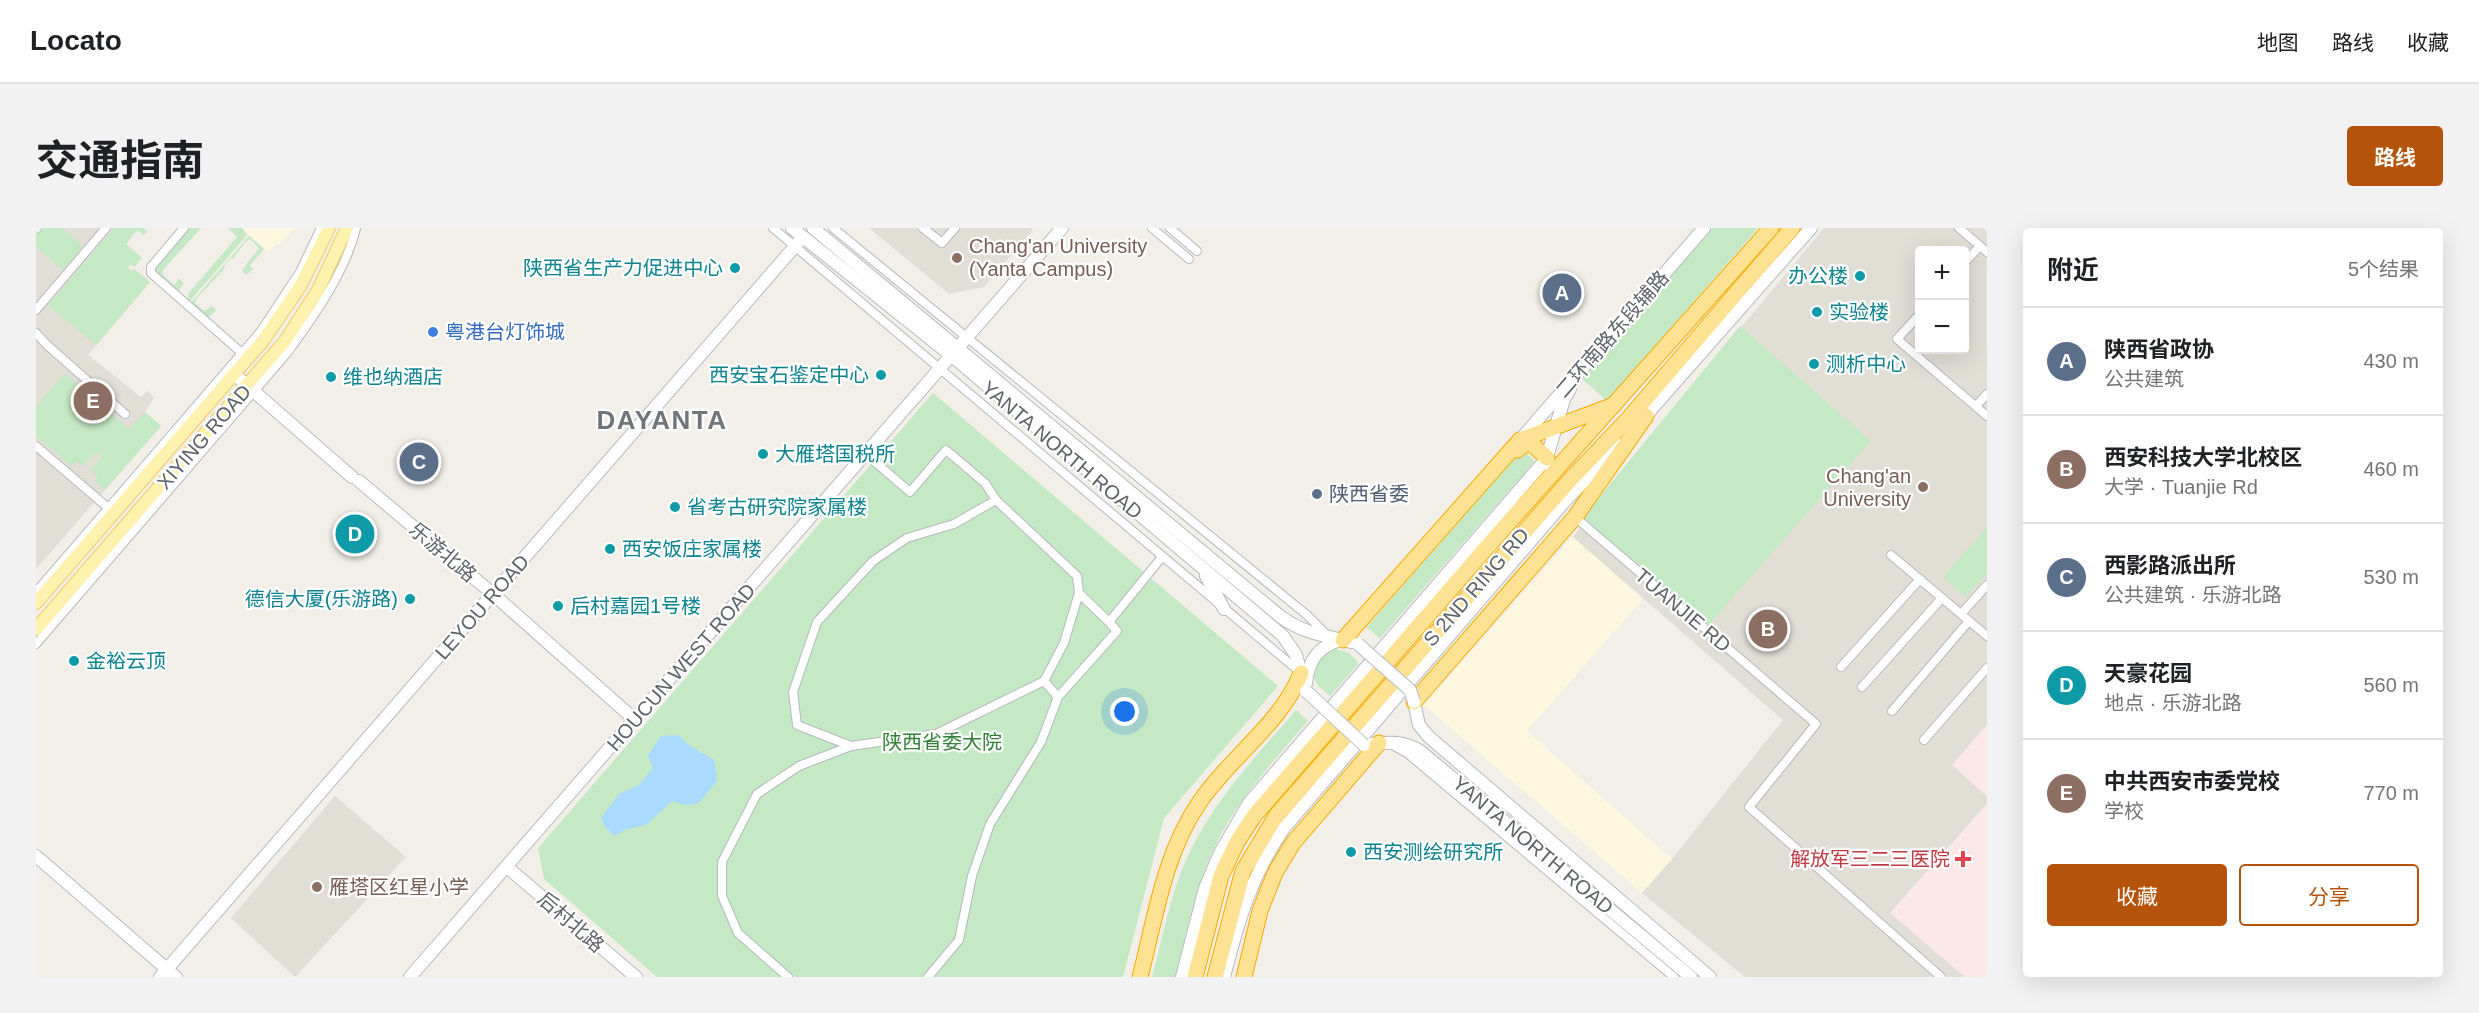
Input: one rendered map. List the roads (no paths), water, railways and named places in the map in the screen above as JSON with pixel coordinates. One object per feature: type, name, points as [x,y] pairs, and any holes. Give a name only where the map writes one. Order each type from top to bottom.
[{"type":"highway","name":"S 2ND RING RD","points":[[1195,977],[1221,876],[1237,842],[1254,816],[1488,546],[1617,404],[1771,228]]},
{"type":"highway","name":"S 2ND RING RD","points":[[1215,977],[1243,871],[1276,816],[1569,481],[1629,418],[1792,228]]},
{"type":"highway","points":[[1336,639],[1520,440],[1617,404]]},
{"type":"highway","points":[[1414,702],[1575,517],[1646,417]]},
{"type":"highway","points":[[1358,644],[1364,625],[1521,445],[1531,444],[1546,458]]},
{"type":"highway","points":[[1140,977],[1164,879],[1174,850],[1198,803],[1288,699],[1300,673]]},
{"type":"highway","points":[[1147,977],[1171,883],[1192,833],[1216,794],[1306,691]]},
{"type":"highway","points":[[1236,977],[1250,918],[1270,868],[1286,843],[1356,761],[1376,744]]},
{"type":"highway","points":[[1244,977],[1260,910],[1275,873],[1293,843],[1376,744]]},
{"type":"main road","name":"XIYING ROAD","points":[[37,599],[111,511],[235,375],[271,331],[291,302],[329,228]]},
{"type":"main road","name":"XIYING ROAD","points":[[36,629],[54,616],[251,389],[307,308],[328,272],[347,228]]},
{"type":"main road","name":"YANTA NORTH ROAD","points":[[792,228],[800,242],[956,352],[1281,617],[1296,628],[1318,636],[1358,644],[1410,690],[1419,725],[1429,737],[1710,977]]},
{"type":"main road","name":"YANTA NORTH ROAD","points":[[813,228],[1202,570],[1283,636],[1296,655],[1306,691]]},
{"type":"main road","name":"HOUCUN WEST ROAD","points":[[410,977],[1062,228]]},
{"type":"main road","name":"二环南路东段辅路","points":[[1520,440],[1704,228]]},
{"type":"main road","points":[[1224,977],[1252,882],[1284,828],[1565,501],[1646,417],[1811,228]]},
{"type":"main road","name":"LEYOU ROAD","points":[[168,974],[493,594],[800,242]]},
{"type":"main road","points":[[1541,488],[1546,458],[1564,399],[1578,372]]},
{"type":"main road","name":"乐游北路","points":[[235,375],[493,594],[634,719]]},
{"type":"main road","points":[[1182,977],[1205,888],[1220,853],[1249,803],[1546,458]]},
{"type":"main road","points":[[1202,570],[1224,609]]},
{"type":"main road","points":[[37,599],[54,616]]},
{"type":"main road","points":[[1336,639],[1316,654],[1307,673],[1306,691],[1376,744]]},
{"type":"main road","name":"YANTA NORTH ROAD","points":[[1376,744],[1409,744],[1420,752],[1691,977]]},
{"type":"main road","points":[[36,856],[168,974]]},
{"type":"main road","name":"后村北路","points":[[507,867],[636,977]]},
{"type":"street","points":[[36,310],[106,228]]},
{"type":"street","points":[[184,228],[151,267],[151,273],[243,354]]},
{"type":"street","points":[[36,446],[111,511],[243,354],[290,290],[321,228]]},
{"type":"street","points":[[251,389],[295,343],[320,304],[344,259],[356,228]]},
{"type":"street","points":[[773,228],[800,242],[941,369],[1300,673]]},
{"type":"street","points":[[833,228],[1336,639]]},
{"type":"street","points":[[923,228],[942,243],[955,228]]},
{"type":"street","points":[[1152,228],[1189,259]]},
{"type":"street","points":[[1170,228],[1197,251]]},
{"type":"street","points":[[1959,228],[1987,252]]},
{"type":"street","points":[[1969,258],[1980,246]]},
{"type":"street","points":[[1915,320],[1898,339],[1915,354]]},
{"type":"street","points":[[36,333],[125,414]]},
{"type":"street","points":[[1915,354],[1987,416]]},
{"type":"street","points":[[1976,406],[1987,394]]},
{"type":"street","points":[[788,977],[738,933],[722,896],[722,862],[757,794],[799,766],[851,746],[936,734],[1044,681],[1064,644],[1078,593],[1077,576],[996,500],[986,483],[946,450],[910,492],[875,462]]},
{"type":"street","points":[[851,746],[797,725],[793,692],[817,622],[873,561],[907,538],[954,524],[996,500]]},
{"type":"street","name":"TUANJIE RD","points":[[1575,517],[1816,724],[1749,807],[1941,977]]},
{"type":"street","points":[[1891,555],[1987,636]]},
{"type":"street","points":[[1109,622],[1162,557]]},
{"type":"street","points":[[1841,667],[1920,579]]},
{"type":"street","points":[[1961,614],[1987,585]]},
{"type":"street","points":[[928,977],[959,940],[972,876],[990,824],[1041,742],[1058,697],[1117,631],[1078,593]]},
{"type":"street","points":[[1862,687],[1942,598]]},
{"type":"street","points":[[36,644],[54,616]]},
{"type":"street","points":[[1892,711],[1969,621]]},
{"type":"street","points":[[1924,740],[1987,668]]},
{"type":"street","points":[[1044,681],[1058,697]]},
{"type":"street","points":[[1376,744],[1407,753],[1674,977]]},
{"type":"water","points":[[678,735],[689,745],[714,760],[717,781],[698,804],[684,805],[672,801],[646,825],[627,829],[614,836],[605,827],[601,818],[619,794],[639,785],[653,768],[648,755],[661,736]]},
{"type":"place","name":"Chang'an University (Yanta Campus)","points":[[957,258]]},
{"type":"place","name":"陕西省生产力促进中心","points":[[735,268]]},
{"type":"place","name":"办公楼","points":[[1860,276]]},
{"type":"place","name":"陕西省政协","points":[[1562,293]]},
{"type":"place","name":"实验楼","points":[[1817,312]]},
{"type":"place","name":"粤港台灯饰城","points":[[433,332]]},
{"type":"place","name":"测析中心","points":[[1814,364]]},
{"type":"place","name":"西安宝石鉴定中心","points":[[881,375]]},
{"type":"place","name":"维也纳酒店","points":[[331,377]]},
{"type":"place","name":"中共西安市委党校","points":[[93,401]]},
{"type":"place","name":"大雁塔国税所","points":[[763,454]]},
{"type":"place","name":"西影路派出所","points":[[419,462]]},
{"type":"place","name":"Chang'an University","points":[[1923,487]]},
{"type":"place","name":"陕西省委","points":[[1317,494]]},
{"type":"place","name":"省考古研究院家属楼","points":[[675,507]]},
{"type":"place","name":"天豪花园","points":[[355,534]]},
{"type":"place","name":"西安饭庄家属楼","points":[[610,549]]},
{"type":"place","name":"德信大厦(乐游路)","points":[[410,599]]},
{"type":"place","name":"后村嘉园1号楼","points":[[558,606]]},
{"type":"place","name":"西安科技大学北校区","points":[[1768,629]]},
{"type":"place","name":"金裕云顶","points":[[74,661]]},
{"type":"place","name":"西安测绘研究所","points":[[1351,852]]},
{"type":"place","name":"解放军三二三医院","points":[[1963,859]]},
{"type":"place","name":"雁塔区红星小学","points":[[317,887]]},
{"type":"district","name":"DAYANTA","points":[[662,420]]},
{"type":"park label","name":"陕西省委大院","points":[[942,742]]}]
